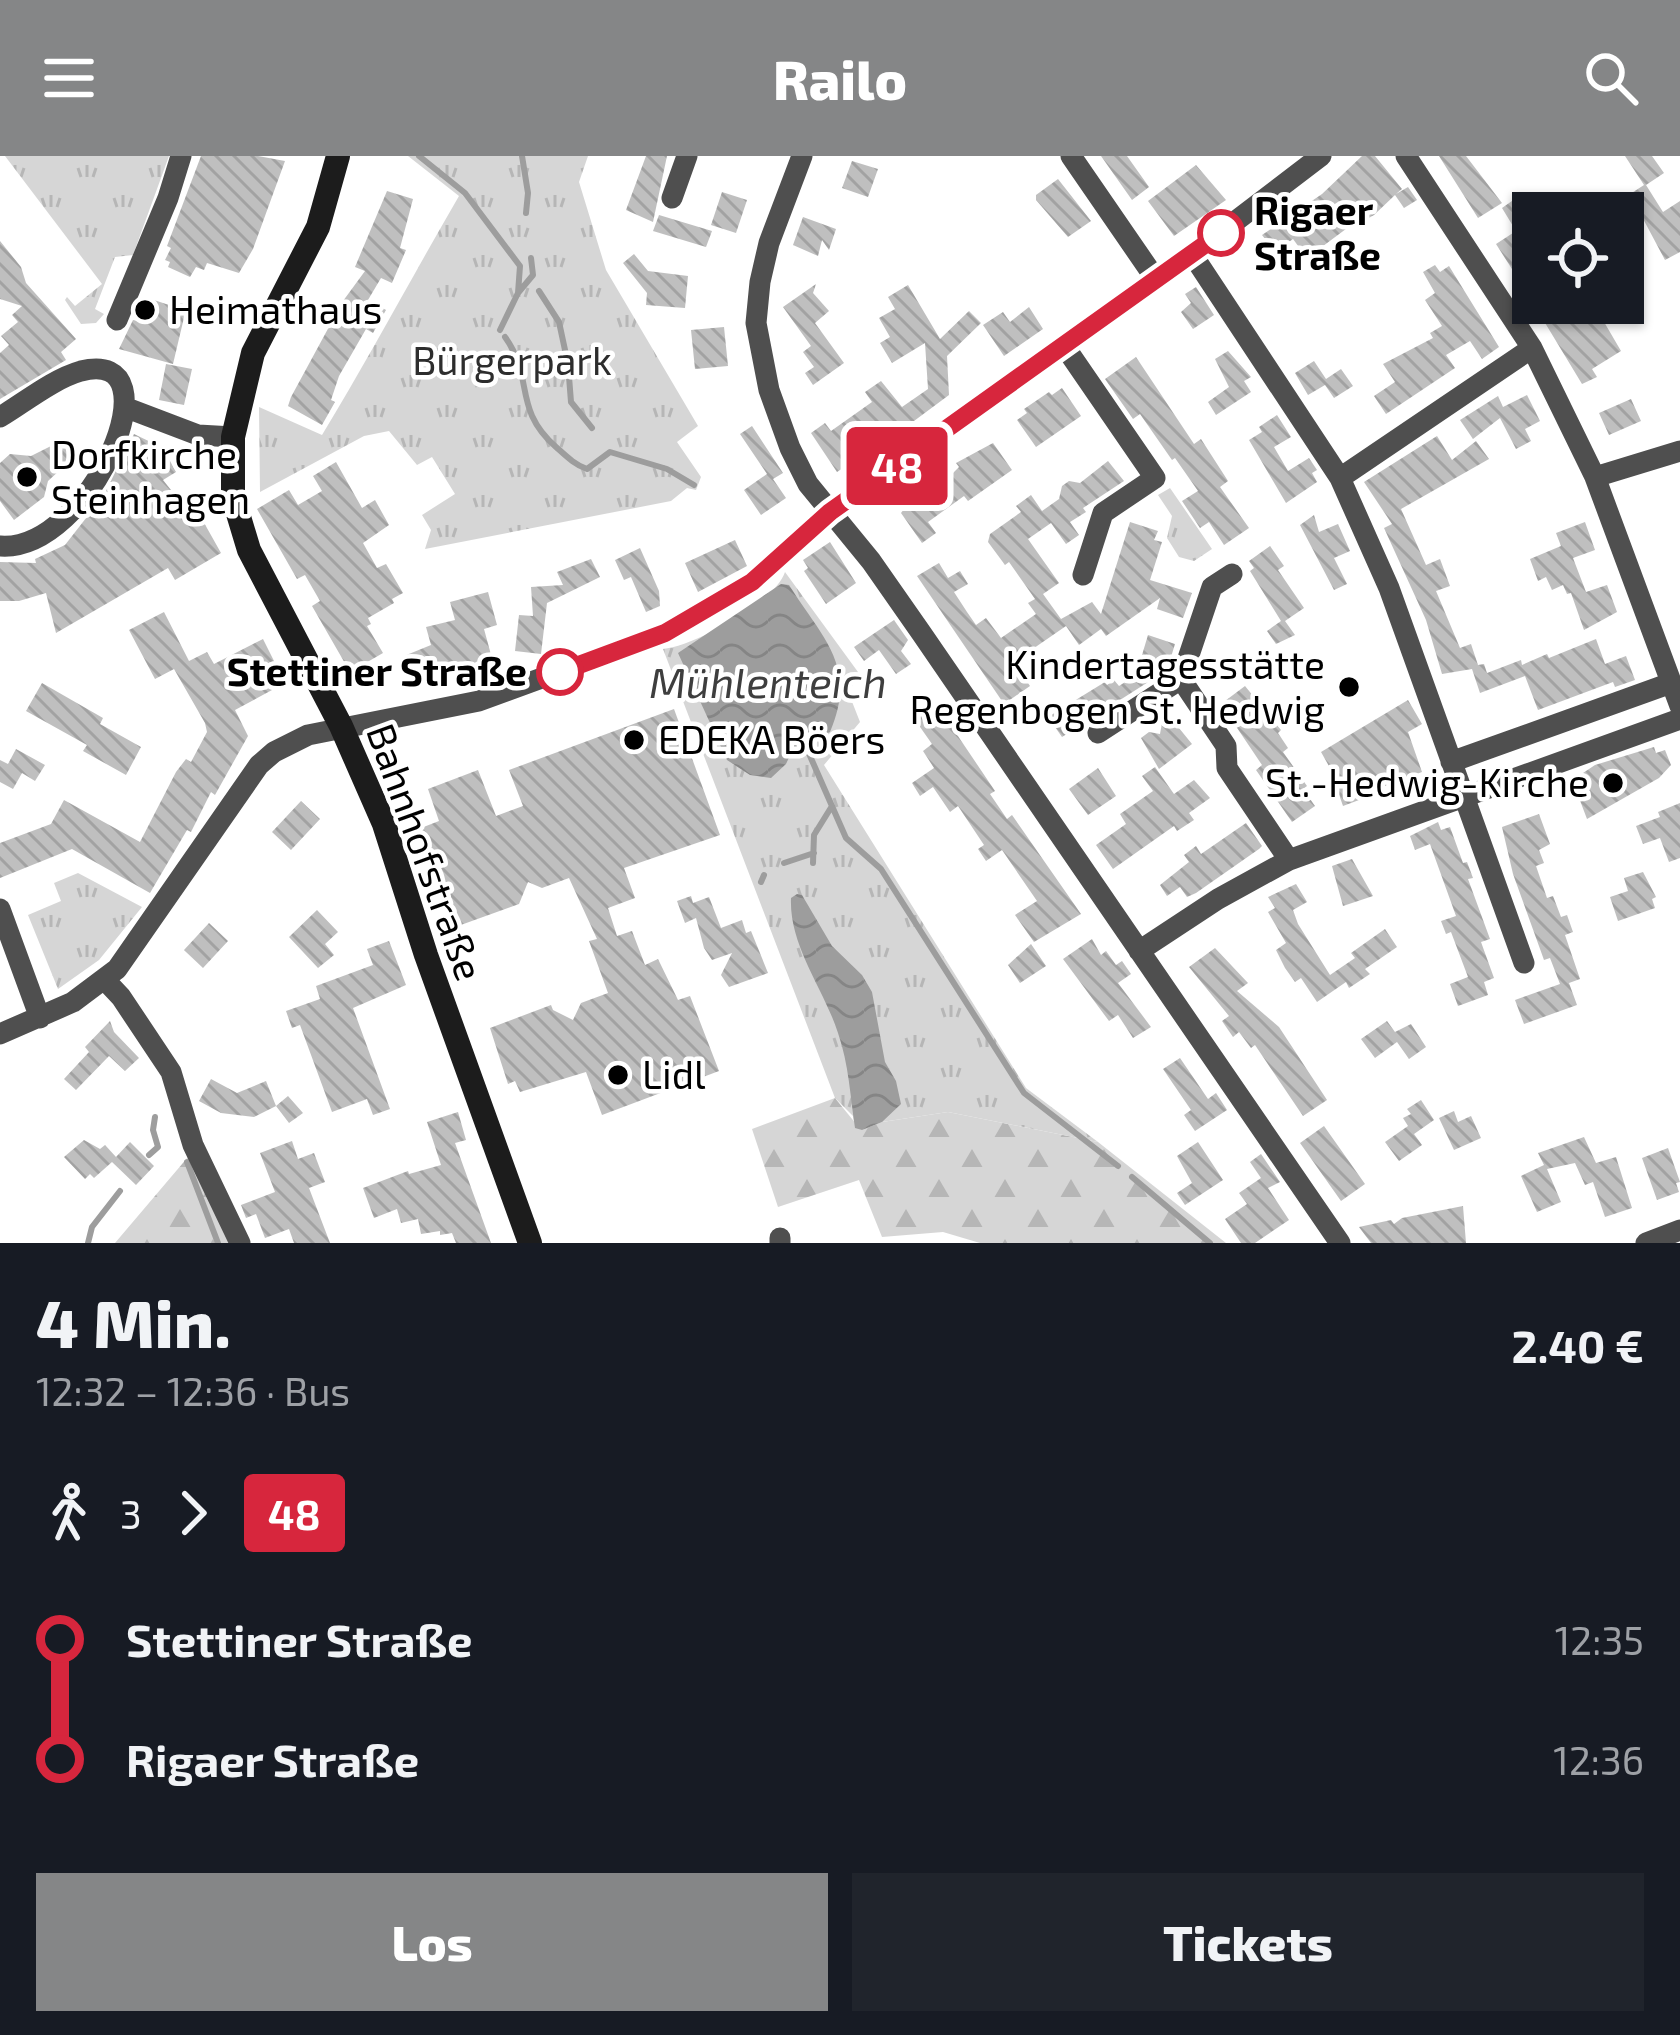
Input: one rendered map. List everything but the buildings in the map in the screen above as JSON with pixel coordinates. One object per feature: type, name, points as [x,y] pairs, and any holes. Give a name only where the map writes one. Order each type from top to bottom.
[{"type":"street","points":[[118,320],[181,156]]},
{"type":"street","name":"Bahnhofstraße","points":[[338,156],[318,227],[253,353],[233,436],[233,497],[249,550],[341,726],[384,824],[530,1243]]},
{"type":"street","points":[[672,198],[687,156]]},
{"type":"street","points":[[802,156],[769,243],[756,323],[769,391],[790,448],[808,484],[909,616],[1340,1243]]},
{"type":"street","points":[[1071,156],[1157,280]]},
{"type":"street","points":[[0,1034],[40,1018],[104,980],[161,910],[259,766],[274,752],[341,726],[456,708],[665,633],[752,582],[830,512],[1065,347],[1321,156]]},
{"type":"street","points":[[1406,156],[1532,348],[1595,477],[1680,706]]},
{"type":"street","points":[[1192,254],[1340,478],[1389,588],[1524,963]]},
{"type":"street","points":[[1065,347],[1155,478],[1103,513],[1083,575]]},
{"type":"street","points":[[1340,478],[1532,348]]},
{"type":"street","points":[[0,417],[64,378],[97,369],[120,385],[128,408],[109,455],[76,507],[38,540],[0,546]]},
{"type":"street","points":[[128,408],[199,435],[233,436]]},
{"type":"street","points":[[1595,477],[1680,452]]},
{"type":"street","points":[[1098,733],[1181,679],[1212,587],[1232,574]]},
{"type":"street","points":[[1181,679],[1226,746],[1227,768],[1289,860]]},
{"type":"street","points":[[1451,762],[1671,683]]},
{"type":"street","points":[[1139,951],[1219,898],[1289,860],[1680,719]]},
{"type":"street","points":[[0,909],[40,1018]]},
{"type":"street","points":[[104,980],[121,997],[171,1072],[193,1145],[240,1243]]},
{"type":"street","points":[[1646,1243],[1680,1230]]},
{"type":"green space","points":[[5,156],[169,156],[133,255],[115,257],[95,309],[104,314],[96,323],[81,324],[65,300],[67,297],[75,306],[102,284]]},
{"type":"green space","name":"Bürgerpark","points":[[408,156],[588,156],[579,182],[606,270],[698,426],[677,442],[701,477],[696,490],[687,488],[671,501],[425,549],[431,530],[422,515],[455,494],[432,457],[417,465],[389,431],[364,436],[260,492],[259,407],[322,435],[459,196]]},
{"type":"green space","points":[[1170,488],[1212,549],[1194,561],[1179,557],[1167,538],[1172,516],[1158,495]]},
{"type":"green space","points":[[785,572],[858,672],[849,694],[860,722],[824,765],[1026,1088],[1098,1142],[948,1112],[882,1122],[862,1130],[855,1128],[853,1116],[835,1098],[663,649],[732,621],[766,597]]},
{"type":"green space","points":[[78,873],[142,907],[99,960],[58,989],[28,915],[61,901],[54,883]]},
{"type":"green space","points":[[835,1098],[861,1130],[948,1112],[1098,1142],[1226,1243],[980,1243],[943,1232],[882,1237],[859,1180],[778,1207],[752,1129]]},
{"type":"green space","points":[[188,1157],[233,1243],[115,1243]]},
{"type":"water","name":"Mühlenteich","points":[[781,584],[789,585],[833,654],[840,689],[830,732],[793,749],[771,778],[750,775],[727,760],[678,653]]},
{"type":"water","points":[[797,894],[832,946],[862,975],[872,992],[885,1062],[901,1104],[882,1122],[862,1130],[855,1128],[838,1033],[796,933],[791,898]]},
{"type":"waterway","points":[[419,156],[465,193],[520,266],[518,293],[500,330]]},
{"type":"waterway","points":[[522,156],[526,213]]},
{"type":"waterway","points":[[518,293],[533,275],[531,258]]},
{"type":"waterway","points":[[539,291],[559,322],[571,402],[592,428]]},
{"type":"waterway","points":[[505,337],[534,419],[571,460],[587,469],[610,452],[667,469],[694,485]]},
{"type":"waterway","points":[[803,740],[846,838],[881,869],[1024,1093],[1118,1166]]},
{"type":"waterway","points":[[813,863],[814,835],[832,806]]},
{"type":"waterway","points":[[784,863],[814,853]]},
{"type":"waterway","points":[[761,882],[764,875]]},
{"type":"waterway","points":[[149,1155],[158,1147],[155,1117]]},
{"type":"waterway","points":[[187,1162],[218,1243]]},
{"type":"waterway","points":[[1132,1177],[1210,1243]]},
{"type":"waterway","points":[[88,1243],[92,1227],[120,1191]]},
{"type":"bus line","name":"48","points":[[560,672],[665,633],[752,582],[830,512],[1221,233]]},
{"type":"place","name":"Rigaer Straße","points":[[1221,233]]},
{"type":"place","name":"Heimathaus","points":[[145,310]]},
{"type":"place","name":"Dorfkirche Steinhagen","points":[[27,477]]},
{"type":"place","name":"Stettiner Straße","points":[[560,672]]},
{"type":"place","name":"Kindertagesstätte Regenbogen St. Hedwig","points":[[1349,687]]},
{"type":"place","name":"EDEKA Böers","points":[[634,740]]},
{"type":"place","name":"St.-Hedwig-Kirche","points":[[1613,783]]},
{"type":"place","name":"Lidl","points":[[618,1075]]}]
